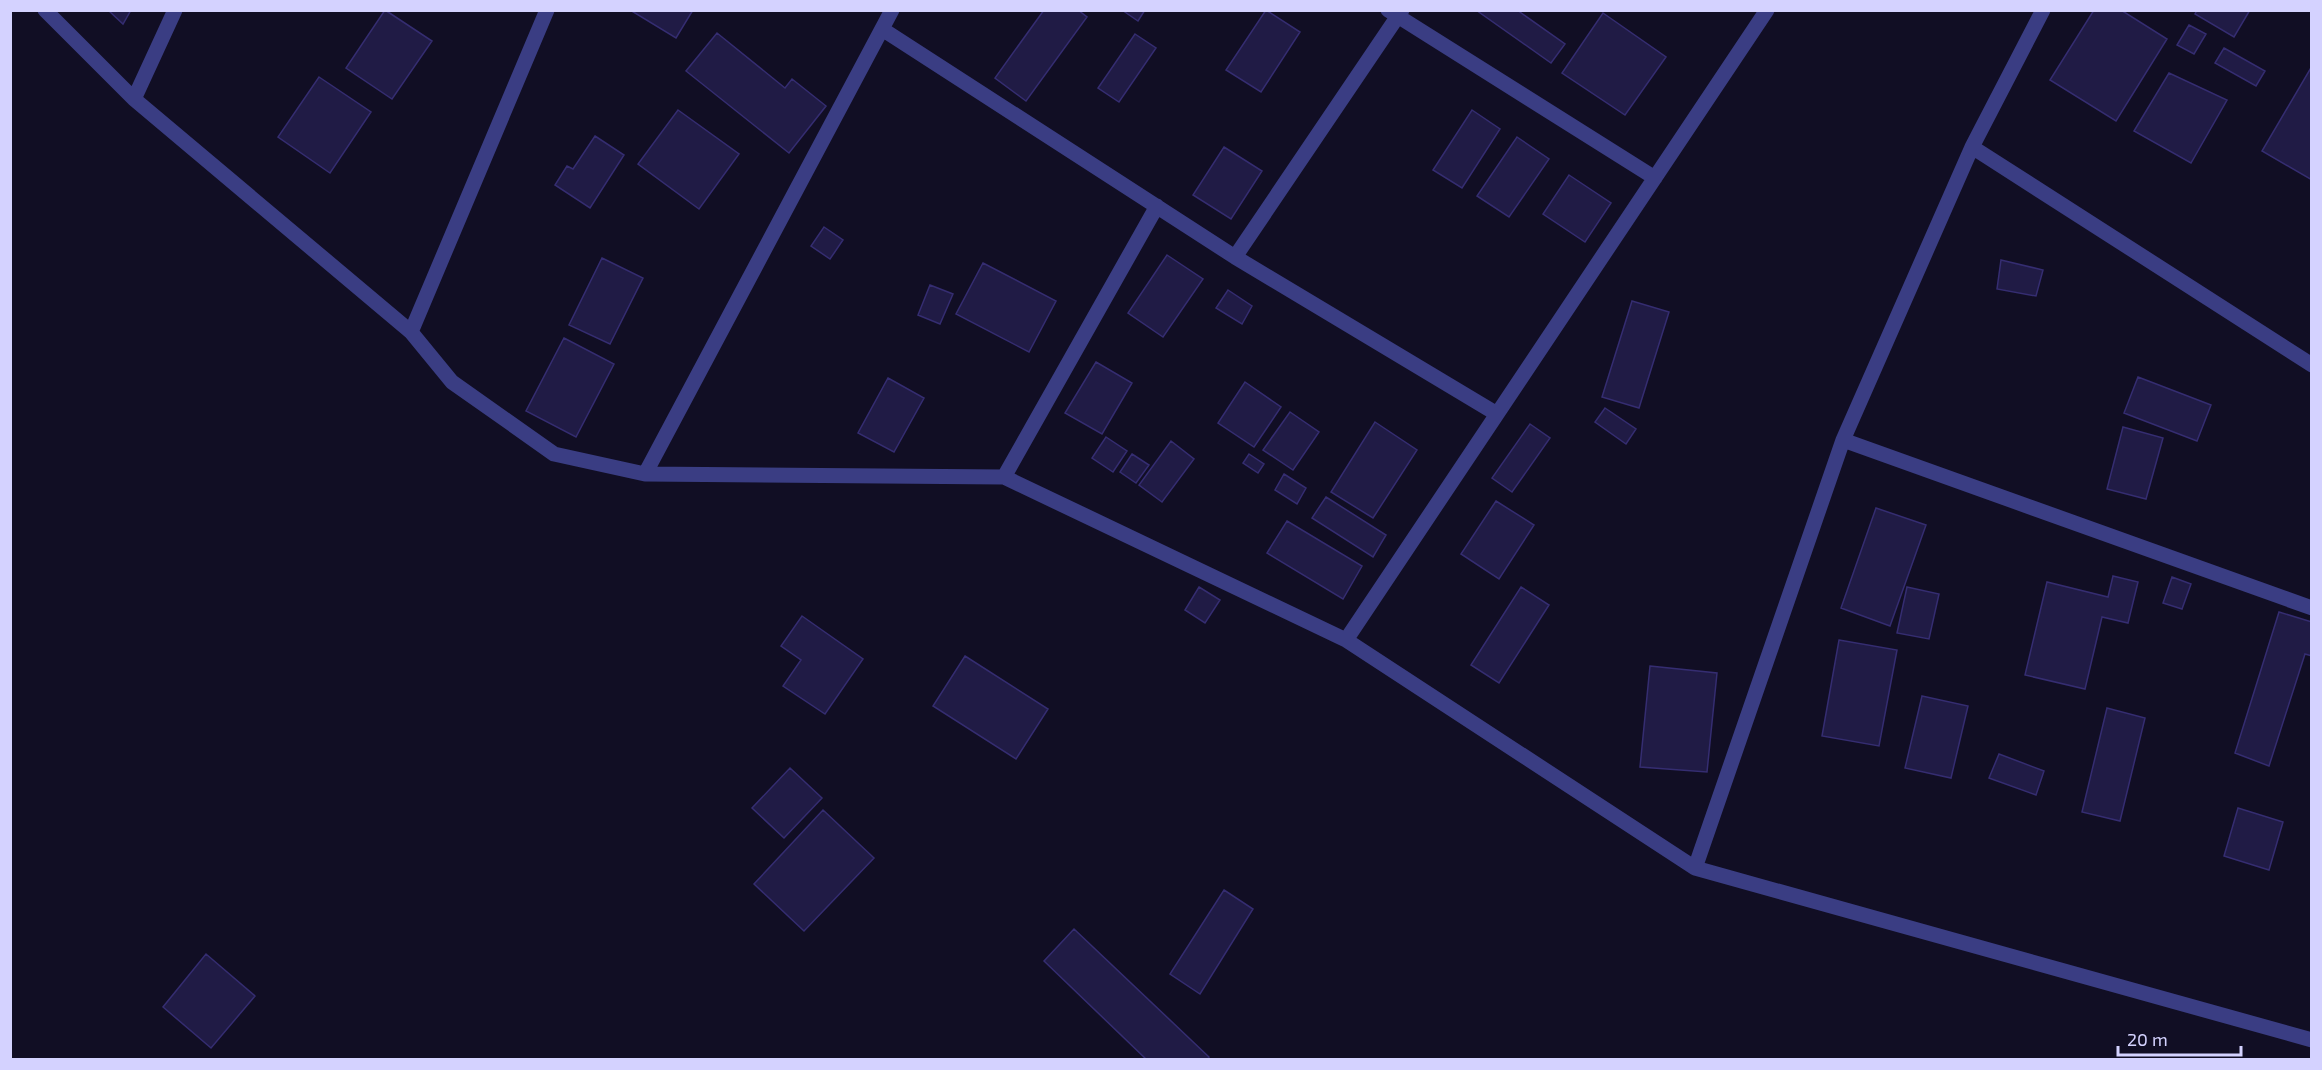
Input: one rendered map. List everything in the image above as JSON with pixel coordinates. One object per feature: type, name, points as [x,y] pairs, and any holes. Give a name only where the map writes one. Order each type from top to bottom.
[{"type":"street","points":[[45,10],[134,99],[411,332],[452,382],[554,454],[645,474],[1004,477],[1346,640],[1695,868],[2312,1040]]},
{"type":"street","points":[[134,99],[175,10]]},
{"type":"street","points":[[411,332],[547,10]]},
{"type":"street","points":[[645,474],[892,10]]},
{"type":"street","points":[[1346,640],[1767,10]]},
{"type":"street","points":[[1695,868],[1843,440],[1972,147],[2043,10]]},
{"type":"street","points":[[1235,257],[1396,13],[1656,178]]},
{"type":"street","points":[[882,29],[1235,257],[1497,414]]},
{"type":"street","points":[[1972,147],[2312,365]]},
{"type":"street","points":[[1004,477],[1157,206]]},
{"type":"street","points":[[1843,440],[2312,608]]},
{"type":"building","points":[[108,10],[131,10],[123,24]]},
{"type":"building","points":[[385,10],[432,41],[392,99],[346,68]]},
{"type":"building","points":[[630,10],[693,10],[676,38]]},
{"type":"building","points":[[1044,10],[1078,10],[1087,17],[1026,101],[995,78]]},
{"type":"building","points":[[1122,10],[1145,10],[1138,21]]},
{"type":"building","points":[[1266,10],[1300,32],[1261,92],[1226,70]]},
{"type":"building","points":[[1476,10],[1517,10],[1565,44],[1551,63]]},
{"type":"building","points":[[2094,10],[2121,10],[2167,39],[2116,121],[2050,80]]},
{"type":"building","points":[[2197,10],[2250,10],[2234,37],[2195,14]]},
{"type":"building","points":[[1603,13],[1666,57],[1625,115],[1562,73]]},
{"type":"building","points":[[2189,25],[2206,34],[2194,54],[2177,45]]},
{"type":"building","points":[[717,33],[785,88],[792,79],[826,106],[789,153],[686,71]]},
{"type":"building","points":[[1135,34],[1156,48],[1119,102],[1098,88]]},
{"type":"building","points":[[2224,48],[2265,71],[2256,86],[2215,63]]},
{"type":"building","points":[[2312,66],[2312,180],[2262,151]]},
{"type":"building","points":[[2169,73],[2227,100],[2191,163],[2134,131]]},
{"type":"building","points":[[319,77],[371,112],[330,173],[278,137]]},
{"type":"building","points":[[678,110],[739,154],[699,209],[638,164]]},
{"type":"building","points":[[1472,110],[1500,129],[1462,188],[1433,170]]},
{"type":"building","points":[[595,136],[624,155],[590,208],[555,185],[567,166],[573,169]]},
{"type":"building","points":[[1517,137],[1549,159],[1509,217],[1477,196]]},
{"type":"building","points":[[1224,147],[1262,171],[1231,219],[1193,195]]},
{"type":"building","points":[[1569,175],[1611,203],[1585,242],[1543,214]]},
{"type":"building","points":[[824,227],[843,240],[830,259],[811,246]]},
{"type":"building","points":[[1167,255],[1203,279],[1163,337],[1128,313]]},
{"type":"building","points":[[602,258],[643,278],[610,344],[569,325]]},
{"type":"building","points":[[2001,260],[2043,270],[2036,296],[1997,289]]},
{"type":"building","points":[[983,263],[1056,301],[1029,352],[956,314]]},
{"type":"building","points":[[930,285],[953,294],[940,324],[918,315]]},
{"type":"building","points":[[1228,290],[1252,306],[1242,324],[1216,308]]},
{"type":"building","points":[[1632,301],[1669,312],[1639,408],[1602,397]]},
{"type":"building","points":[[564,338],[614,364],[576,437],[526,411]]},
{"type":"building","points":[[1096,362],[1132,383],[1102,434],[1065,413]]},
{"type":"building","points":[[2138,377],[2211,405],[2197,441],[2124,413]]},
{"type":"building","points":[[888,378],[924,398],[894,452],[858,433]]},
{"type":"building","points":[[1245,382],[1281,407],[1254,447],[1218,423]]},
{"type":"building","points":[[1605,408],[1636,429],[1626,444],[1595,422]]},
{"type":"building","points":[[1290,412],[1319,432],[1293,470],[1263,450]]},
{"type":"building","points":[[1375,422],[1417,450],[1373,518],[1331,492]]},
{"type":"building","points":[[1530,424],[1550,438],[1512,492],[1492,478]]},
{"type":"building","points":[[2123,427],[2163,438],[2146,499],[2107,489]]},
{"type":"building","points":[[1106,437],[1127,451],[1113,472],[1092,458]]},
{"type":"building","points":[[1171,441],[1194,459],[1162,502],[1139,485]]},
{"type":"building","points":[[1132,454],[1149,465],[1136,483],[1120,472]]},
{"type":"building","points":[[1249,454],[1264,464],[1258,473],[1243,463]]},
{"type":"building","points":[[1284,474],[1306,488],[1297,504],[1275,490]]},
{"type":"building","points":[[1326,497],[1386,535],[1373,557],[1312,518]]},
{"type":"building","points":[[1496,501],[1534,525],[1499,579],[1461,554]]},
{"type":"building","points":[[1876,508],[1926,525],[1890,626],[1841,608]]},
{"type":"building","points":[[1287,521],[1362,566],[1343,599],[1267,553]]},
{"type":"building","points":[[2113,576],[2138,582],[2128,623],[2102,617],[2085,689],[2025,675],[2047,582],[2108,597]]},
{"type":"building","points":[[2172,577],[2191,584],[2182,609],[2163,603]]},
{"type":"building","points":[[1199,587],[1220,600],[1205,623],[1185,610]]},
{"type":"building","points":[[1521,587],[1549,605],[1499,683],[1471,665]]},
{"type":"building","points":[[1907,587],[1939,594],[1929,639],[1897,633]]},
{"type":"building","points":[[2279,612],[2312,622],[2312,656],[2305,654],[2269,766],[2235,753]]},
{"type":"building","points":[[802,616],[863,659],[825,714],[783,686],[801,660],[781,646]]},
{"type":"building","points":[[1839,640],[1897,650],[1879,746],[1822,736]]},
{"type":"building","points":[[965,656],[1048,709],[1016,759],[933,706]]},
{"type":"building","points":[[1650,666],[1717,673],[1707,772],[1640,767]]},
{"type":"building","points":[[1922,696],[1968,706],[1951,778],[1905,768]]},
{"type":"building","points":[[2107,708],[2145,718],[2120,821],[2082,812]]},
{"type":"building","points":[[1999,754],[2044,771],[2036,795],[1989,778]]},
{"type":"building","points":[[790,768],[822,798],[784,838],[752,808]]},
{"type":"building","points":[[2238,808],[2283,822],[2269,870],[2224,856]]},
{"type":"building","points":[[823,810],[874,858],[804,931],[754,884]]},
{"type":"building","points":[[1224,890],[1253,909],[1200,994],[1170,974]]},
{"type":"building","points":[[1074,929],[1209,1057],[1207,1060],[1147,1060],[1044,961]]},
{"type":"building","points":[[206,954],[255,996],[211,1048],[163,1007]]}]
